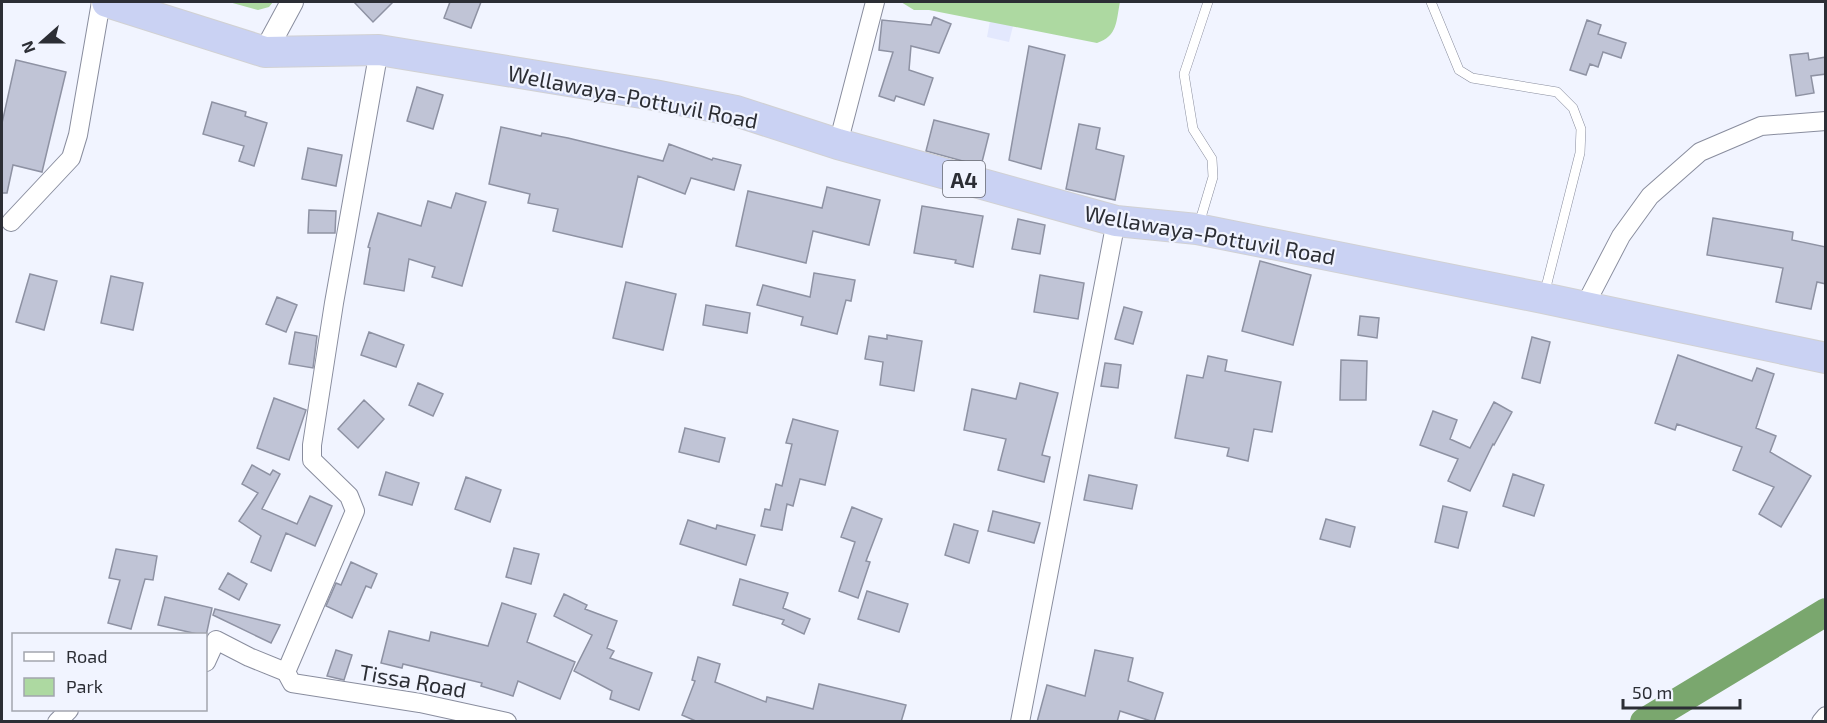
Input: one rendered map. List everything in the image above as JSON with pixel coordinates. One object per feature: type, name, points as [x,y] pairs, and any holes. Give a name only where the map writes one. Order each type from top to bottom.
[{"type":"highway","name":"Wellawaya-Pottuvil Road","points":[[107,2],[265,52],[379,50],[654,95],[736,111],[838,144],[1116,221],[1197,229],[1543,298],[1826,358]]},
{"type":"street","points":[[11,222],[71,158],[78,135],[101,2]]},
{"type":"street","points":[[265,52],[292,2]]},
{"type":"street","points":[[838,144],[875,2]]},
{"type":"street","points":[[207,660],[216,640],[286,672],[355,511],[349,496],[312,460],[312,445],[336,292],[379,50]]},
{"type":"street","points":[[1584,307],[1621,236],[1650,196],[1700,152],[1761,126],[1826,121]]},
{"type":"street","points":[[1020,722],[1116,221]]},
{"type":"street","name":"Tissa Road","points":[[286,672],[292,683],[420,703],[507,722]]},
{"type":"street","points":[[57,722],[68,711]]},
{"type":"street","points":[[1821,722],[1826,716]]},
{"type":"lane","points":[[1197,229],[1213,177],[1212,159],[1193,129],[1184,74],[1208,2]]},
{"type":"lane","points":[[1431,2],[1459,70],[1472,78],[1557,92],[1574,108],[1581,129],[1580,153],[1543,298]]},
{"type":"shaded area","points":[[990,21],[1013,26],[1009,42],[987,37]]},
{"type":"green space","points":[[229,2],[273,2],[269,7],[258,10]]},
{"type":"green space","points":[[901,2],[1120,2],[1115,27],[1109,36],[1097,43],[929,10],[914,10]]},
{"type":"building","points":[[354,2],[393,2],[373,22]]},
{"type":"building","points":[[450,2],[481,2],[471,28],[444,18]]},
{"type":"building","points":[[934,17],[951,24],[939,53],[911,46],[909,70],[933,78],[924,105],[896,96],[894,101],[879,96],[893,52],[879,50],[882,20],[931,25]]},
{"type":"building","points":[[1587,20],[1601,25],[1598,34],[1626,43],[1621,58],[1603,52],[1598,67],[1590,64],[1586,75],[1570,70]]},
{"type":"building","points":[[1029,46],[1065,55],[1041,169],[1009,160]]},
{"type":"building","points":[[1808,53],[1809,60],[1826,57],[1826,74],[1811,76],[1814,93],[1796,96],[1790,55]]},
{"type":"building","points":[[16,60],[66,72],[42,172],[13,165],[7,193],[2,193],[2,123]]},
{"type":"building","points":[[417,87],[443,95],[433,129],[407,121]]},
{"type":"building","points":[[212,102],[246,112],[245,116],[267,123],[254,166],[239,161],[244,146],[203,134]]},
{"type":"building","points":[[934,120],[989,134],[981,166],[926,151]]},
{"type":"building","points":[[1079,124],[1100,128],[1096,149],[1124,156],[1115,200],[1066,189]]},
{"type":"building","points":[[501,127],[541,136],[542,133],[568,138],[663,161],[669,144],[712,160],[713,158],[741,165],[734,190],[691,178],[685,194],[638,176],[622,247],[553,231],[558,209],[528,203],[530,194],[489,184]]},
{"type":"building","points":[[308,148],[342,155],[336,186],[302,179]]},
{"type":"building","points":[[827,187],[880,200],[869,245],[813,231],[806,263],[736,246],[748,191],[822,208]]},
{"type":"building","points":[[456,193],[486,202],[462,286],[432,277],[435,267],[409,259],[404,291],[364,284],[370,248],[368,247],[378,213],[421,226],[428,201],[451,208]]},
{"type":"building","points":[[922,206],[983,216],[973,267],[955,263],[956,260],[914,253]]},
{"type":"building","points":[[309,210],[336,211],[335,233],[308,233]]},
{"type":"building","points":[[1713,218],[1793,232],[1792,240],[1826,247],[1826,284],[1817,282],[1811,309],[1776,302],[1783,268],[1707,255]]},
{"type":"building","points":[[1018,219],[1045,225],[1040,254],[1012,249]]},
{"type":"building","points":[[1260,261],[1311,275],[1293,345],[1242,331]]},
{"type":"building","points":[[814,273],[855,280],[851,301],[846,300],[837,334],[801,325],[803,317],[757,305],[763,285],[810,297]]},
{"type":"building","points":[[30,274],[57,281],[44,330],[16,322]]},
{"type":"building","points":[[1040,275],[1084,283],[1078,319],[1034,312]]},
{"type":"building","points":[[111,276],[143,283],[133,330],[101,323]]},
{"type":"building","points":[[626,282],[676,294],[663,350],[613,338]]},
{"type":"building","points":[[277,297],[297,305],[286,332],[266,324]]},
{"type":"building","points":[[706,305],[750,313],[747,333],[703,325]]},
{"type":"building","points":[[1124,307],[1142,312],[1133,344],[1115,339]]},
{"type":"building","points":[[1360,316],[1379,318],[1377,338],[1358,335]]},
{"type":"building","points":[[295,332],[317,336],[313,368],[289,364]]},
{"type":"building","points":[[369,332],[404,345],[396,367],[361,355]]},
{"type":"building","points":[[887,335],[922,341],[914,391],[880,385],[883,362],[865,359],[869,336],[887,339]]},
{"type":"building","points":[[1532,337],[1550,342],[1540,383],[1522,378]]},
{"type":"building","points":[[1678,355],[1752,381],[1757,368],[1774,374],[1756,428],[1776,436],[1770,452],[1811,476],[1781,527],[1759,514],[1774,487],[1733,470],[1742,447],[1677,424],[1675,430],[1655,423]]},
{"type":"building","points":[[1208,356],[1227,360],[1225,371],[1281,382],[1272,432],[1254,429],[1248,461],[1227,456],[1229,448],[1175,438],[1187,375],[1203,378]]},
{"type":"building","points":[[1341,360],[1367,361],[1366,400],[1340,400]]},
{"type":"building","points":[[1105,363],[1121,365],[1118,388],[1101,386]]},
{"type":"building","points":[[418,383],[443,394],[433,416],[409,405]]},
{"type":"building","points":[[1020,383],[1058,393],[1042,455],[1050,457],[1044,482],[998,470],[1006,439],[964,430],[972,389],[1016,399]]},
{"type":"building","points":[[274,398],[306,410],[289,460],[257,448]]},
{"type":"building","points":[[364,400],[384,419],[358,448],[338,429]]},
{"type":"building","points":[[1494,402],[1512,412],[1470,491],[1448,481],[1458,459],[1420,445],[1433,411],[1457,420],[1450,439],[1470,448]]},
{"type":"building","points":[[793,419],[838,431],[825,485],[800,479],[793,506],[787,504],[782,530],[761,526],[765,509],[770,510],[776,484],[782,486],[792,444],[786,443]]},
{"type":"building","points":[[685,428],[725,438],[719,462],[679,452]]},
{"type":"building","points":[[252,465],[270,475],[273,470],[280,474],[262,509],[297,524],[310,496],[332,506],[315,546],[286,533],[271,571],[251,562],[261,536],[239,521],[258,493],[242,484]]},
{"type":"building","points":[[386,472],[419,483],[412,505],[379,495]]},
{"type":"building","points":[[1513,474],[1544,485],[1534,516],[1503,506]]},
{"type":"building","points":[[1089,475],[1137,485],[1132,509],[1084,500]]},
{"type":"building","points":[[466,477],[501,490],[490,522],[455,509]]},
{"type":"building","points":[[1443,506],[1467,512],[1458,548],[1435,542]]},
{"type":"building","points":[[852,507],[882,519],[866,561],[870,562],[858,598],[839,591],[855,542],[841,537]]},
{"type":"building","points":[[993,511],[1040,523],[1034,543],[988,531]]},
{"type":"building","points":[[1326,519],[1355,527],[1350,547],[1320,539]]},
{"type":"building","points":[[688,520],[716,529],[717,525],[755,535],[746,565],[680,544]]},
{"type":"building","points":[[954,524],[978,531],[969,563],[945,555]]},
{"type":"building","points":[[514,548],[539,554],[531,584],[506,577]]},
{"type":"building","points":[[116,549],[157,556],[153,580],[145,579],[131,629],[108,623],[120,580],[109,578]]},
{"type":"building","points":[[351,562],[377,574],[371,588],[366,586],[352,618],[326,606],[336,583],[341,585]]},
{"type":"building","points":[[228,573],[247,584],[239,600],[219,589]]},
{"type":"building","points":[[740,579],[788,593],[783,608],[810,619],[804,634],[782,624],[784,620],[733,605]]},
{"type":"building","points":[[867,591],[908,604],[899,632],[858,619]]},
{"type":"building","points":[[564,594],[587,605],[585,609],[617,621],[607,648],[614,651],[610,658],[652,673],[639,710],[610,699],[612,691],[574,671],[592,635],[554,616]]},
{"type":"building","points":[[165,597],[212,608],[207,633],[193,633],[158,625]]},
{"type":"building","points":[[502,603],[536,614],[527,642],[575,662],[560,699],[518,681],[513,696],[481,686],[482,683],[403,664],[402,668],[381,663],[389,631],[429,641],[431,632],[488,646]]},
{"type":"building","points":[[215,609],[280,625],[271,643],[213,615]]},
{"type":"building","points":[[336,650],[352,655],[344,680],[327,676]]},
{"type":"building","points":[[1095,650],[1133,658],[1128,681],[1163,693],[1154,722],[1120,711],[1117,722],[1037,722],[1047,685],[1085,696]]},
{"type":"building","points":[[698,657],[720,664],[715,682],[766,702],[767,697],[813,709],[819,684],[906,705],[901,722],[698,722],[682,715],[695,681],[692,680]]},
{"type":"waterway","points":[[1644,722],[1826,612]]}]
